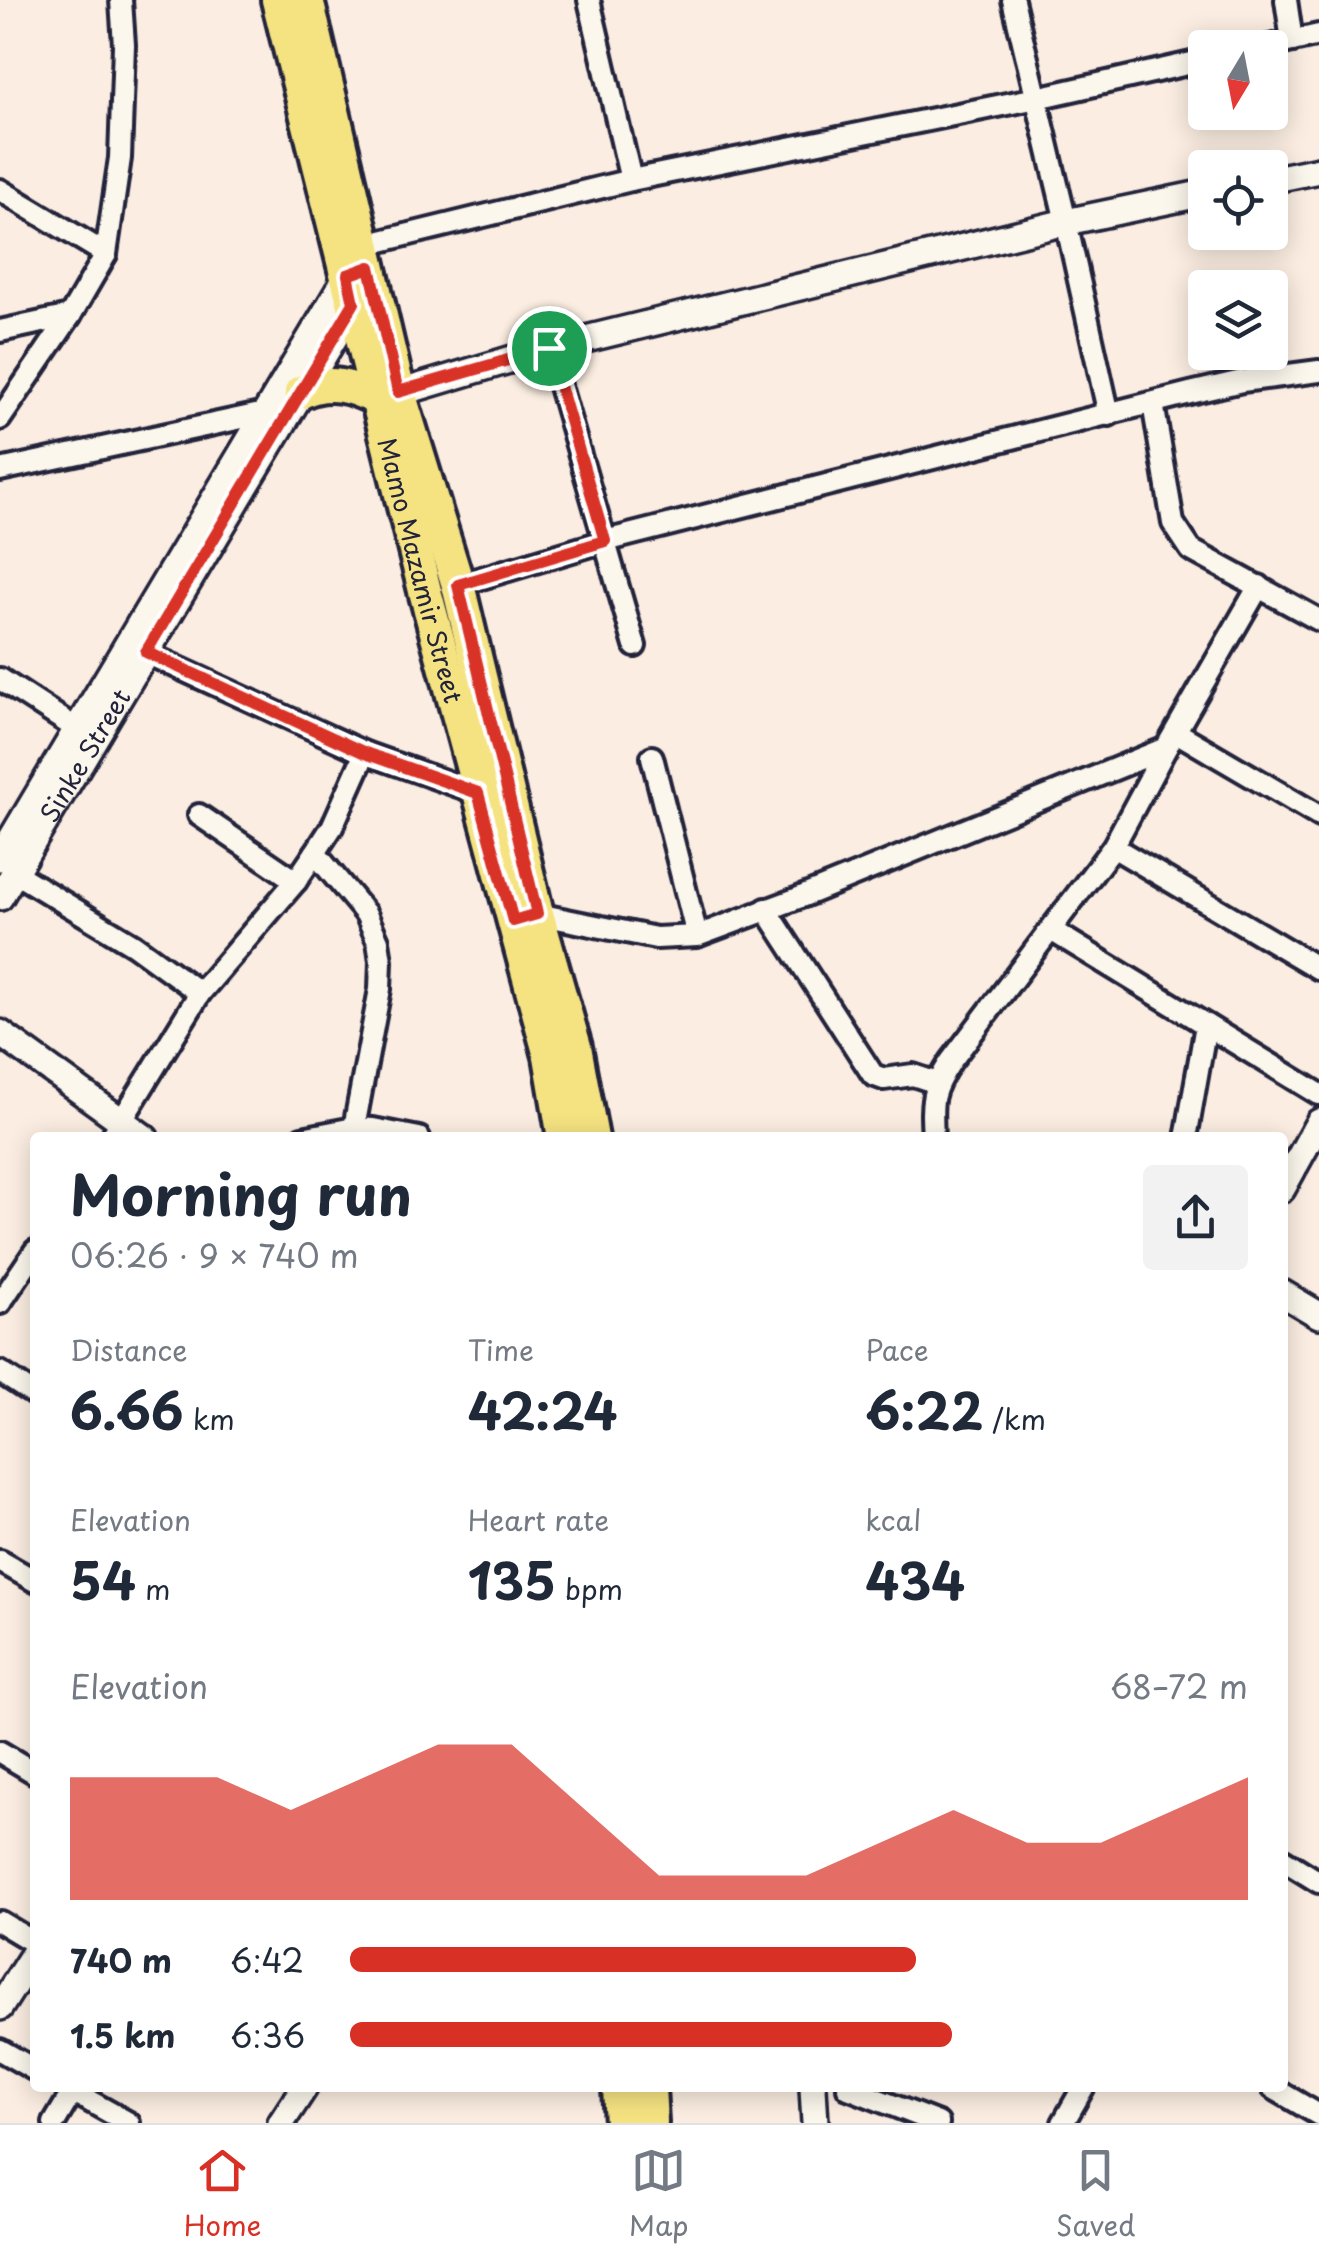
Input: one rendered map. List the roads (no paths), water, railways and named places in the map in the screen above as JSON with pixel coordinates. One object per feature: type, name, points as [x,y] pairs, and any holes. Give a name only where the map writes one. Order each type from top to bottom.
[{"type":"main road","name":"Mamo Mazamir Street","points":[[278,0],[363,277]]},
{"type":"main road","name":"Mamo Mazamir Street","points":[[307,0],[426,595],[478,793],[525,917]]},
{"type":"main road","points":[[285,406],[314,386],[332,384],[388,396]]},
{"type":"main road","name":"Mamo Mazamir Street","points":[[388,396],[458,585],[568,1132]]},
{"type":"main road","points":[[619,2092],[621,2123]]},
{"type":"main road","points":[[649,2092],[651,2123]]},
{"type":"street","points":[[0,419],[70,316],[106,254],[120,158],[124,45],[121,0]]},
{"type":"street","points":[[589,0],[631,180]]},
{"type":"street","points":[[1012,0],[1108,415]]},
{"type":"street","points":[[1286,0],[1292,40]]},
{"type":"street","points":[[1288,41],[1319,35]]},
{"type":"street","points":[[363,277],[631,180],[1188,64]]},
{"type":"street","points":[[1288,178],[1314,175]]},
{"type":"street","points":[[0,190],[106,254]]},
{"type":"street","points":[[388,396],[549,348],[1066,222],[1188,197]]},
{"type":"street","name":"Sinke Street","points":[[0,897],[7,866],[78,728],[363,277]]},
{"type":"street","name":"Sinke Street","points":[[7,866],[146,652],[363,277]]},
{"type":"street","points":[[0,331],[70,316]]},
{"type":"street","points":[[549,348],[635,646]]},
{"type":"street","points":[[458,585],[605,541],[1152,403],[1242,381],[1319,371]]},
{"type":"street","points":[[1152,403],[1173,523],[1191,550],[1319,620]]},
{"type":"street","points":[[0,470],[285,406]]},
{"type":"street","points":[[933,1132],[931,1101],[937,1083],[1114,847],[1259,586]]},
{"type":"street","points":[[146,652],[365,753],[478,793]]},
{"type":"street","points":[[0,679],[78,728]]},
{"type":"street","points":[[1171,740],[1319,816]]},
{"type":"street","points":[[525,917],[656,938],[697,936],[801,897],[1171,740]]},
{"type":"street","points":[[0,1034],[116,1128],[200,993],[296,882],[316,853],[365,753]]},
{"type":"street","points":[[652,757],[697,936]]},
{"type":"street","points":[[199,816],[296,882]]},
{"type":"street","points":[[1114,847],[1319,969]]},
{"type":"street","points":[[316,853],[366,914],[382,961],[354,1128]]},
{"type":"street","points":[[7,866],[134,945],[200,993]]},
{"type":"street","points":[[766,909],[873,1075],[884,1079],[914,1074],[937,1083]]},
{"type":"street","points":[[1051,930],[1319,1094]]},
{"type":"street","points":[[1187,1132],[1206,1025]]},
{"type":"street","points":[[1288,1178],[1319,1122]]},
{"type":"street","points":[[333,1132],[354,1128],[388,1132]]},
{"type":"street","points":[[0,1304],[30,1259]]},
{"type":"street","points":[[1288,1296],[1319,1315]]},
{"type":"street","points":[[0,1372],[30,1392]]},
{"type":"street","points":[[0,1560],[30,1578]]},
{"type":"street","points":[[0,1752],[30,1769]]},
{"type":"street","points":[[1288,1863],[1319,1882]]},
{"type":"street","points":[[0,1922],[30,1939]]},
{"type":"street","points":[[0,2007],[30,1960]]},
{"type":"street","points":[[0,2050],[30,2067]]},
{"type":"street","points":[[54,2123],[69,2092]]},
{"type":"street","points":[[75,2092],[129,2123]]},
{"type":"street","points":[[281,2123],[301,2092]]},
{"type":"street","points":[[813,2092],[815,2123]]},
{"type":"street","points":[[858,2092],[938,2123]]},
{"type":"street","points":[[1063,2123],[1081,2092]]},
{"type":"street","points":[[1280,2092],[1319,2116]]}]
